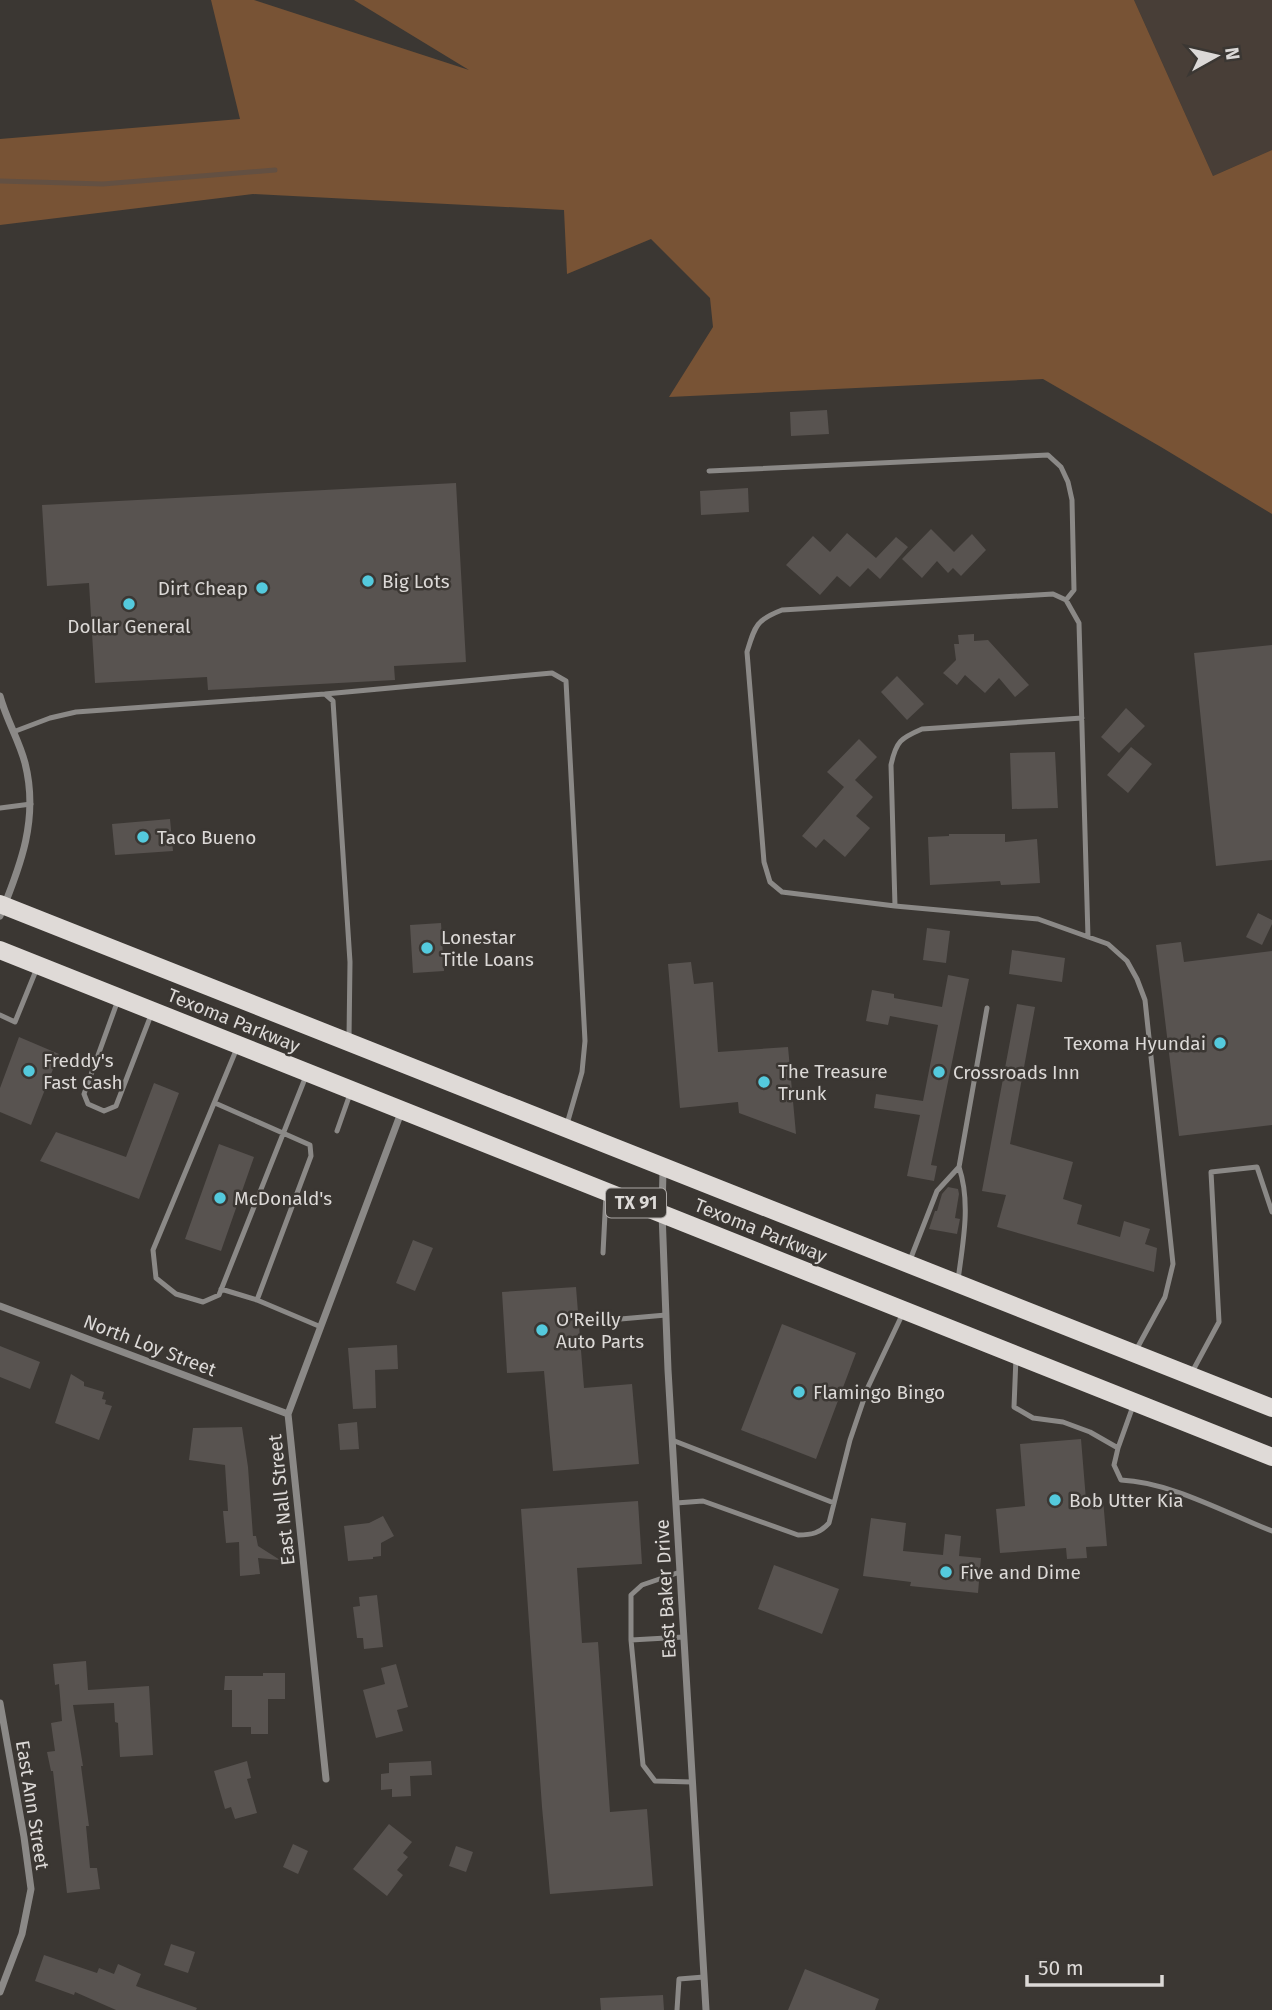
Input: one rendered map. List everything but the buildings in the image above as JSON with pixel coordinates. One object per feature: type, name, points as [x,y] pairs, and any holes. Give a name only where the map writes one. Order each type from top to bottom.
[{"type":"main road","name":"Texoma Parkway","points":[[1,908],[566,1127],[1272,1408]]},
{"type":"main road","name":"Texoma Parkway","points":[[0,950],[1272,1457]]},
{"type":"street","points":[[0,696],[24,762],[31,804],[28,833],[1,908]]},
{"type":"street","name":"East Nall Street","points":[[326,1780],[288,1414],[402,1110]]},
{"type":"street","name":"East Baker Drive","points":[[663,1166],[662,1213],[672,1440],[706,2010]]},
{"type":"street","name":"North Loy Street","points":[[0,1306],[288,1414]]},
{"type":"street","name":"East Ann Street","points":[[0,1703],[31,1889],[22,1934],[0,1992]]},
{"type":"lane","points":[[709,471],[1048,455],[1061,467],[1072,500],[1074,590],[1066,600]]},
{"type":"lane","points":[[1088,937],[1079,624],[1066,600],[1053,594],[782,610],[764,617],[753,630],[747,652],[764,862],[770,882],[782,892],[1038,919],[1088,937],[1108,944],[1127,961],[1137,979],[1145,1000],[1173,1264],[1165,1297],[1135,1353]]},
{"type":"lane","points":[[13,732],[50,718],[76,712],[325,694],[552,673],[566,681],[585,1041],[582,1072],[566,1127]]},
{"type":"lane","points":[[325,694],[333,701],[350,962],[349,1042]]},
{"type":"lane","points":[[895,906],[891,765],[894,749],[903,737],[922,729],[1082,718]]},
{"type":"lane","points":[[0,808],[31,804]]},
{"type":"lane","points":[[0,1015],[15,1022],[38,965]]},
{"type":"lane","points":[[120,997],[84,1094],[89,1104],[104,1111],[116,1107],[153,1010]]},
{"type":"lane","points":[[958,1283],[967,1213],[963,1193],[964,1180],[959,1167],[987,1008]]},
{"type":"lane","points":[[238,1045],[153,1250],[156,1278],[176,1294],[203,1302],[219,1295],[308,1072]]},
{"type":"lane","points":[[337,1131],[352,1090]]},
{"type":"lane","points":[[215,1103],[310,1145],[311,1156],[257,1300]]},
{"type":"lane","points":[[909,1263],[937,1191],[959,1167]]},
{"type":"lane","points":[[1190,1375],[1219,1322],[1211,1172],[1257,1167],[1272,1212]]},
{"type":"lane","points":[[603,1253],[606,1191]]},
{"type":"lane","points":[[221,1289],[257,1300],[321,1327]]},
{"type":"lane","points":[[676,1503],[703,1501],[798,1535],[811,1535],[822,1531],[829,1522],[850,1440],[868,1387],[905,1310]]},
{"type":"lane","points":[[609,1320],[666,1315]]},
{"type":"lane","points":[[1016,1354],[1014,1407],[1033,1418],[1063,1422],[1081,1429],[1118,1448]]},
{"type":"lane","points":[[1135,1402],[1114,1465],[1121,1480],[1140,1481],[1165,1488],[1272,1531]]},
{"type":"lane","points":[[672,1440],[834,1503]]},
{"type":"lane","points":[[680,1572],[642,1585],[631,1595],[631,1640],[643,1765],[655,1781],[692,1782]]},
{"type":"lane","points":[[631,1640],[684,1637]]},
{"type":"lane","points":[[677,2010],[679,1979],[704,1977]]},
{"type":"shaded area","points":[[211,0],[254,0],[469,70],[354,0],[1134,0],[1213,176],[1272,150],[1272,514],[1043,379],[669,397],[713,327],[710,298],[651,239],[567,274],[564,210],[253,194],[0,225],[0,139],[240,119]]},
{"type":"shaded area","points":[[1134,0],[1272,0],[1272,150],[1213,176]]},
{"type":"waterway","points":[[0,181],[103,184],[275,170]]},
{"type":"place","name":"Big Lots","points":[[368,581]]},
{"type":"place","name":"Dirt Cheap","points":[[262,588]]},
{"type":"place","name":"Dollar General","points":[[129,604]]},
{"type":"place","name":"Taco Bueno","points":[[143,837]]},
{"type":"place","name":"Lonestar Title Loans","points":[[427,948]]},
{"type":"place","name":"Texoma Hyundai","points":[[1220,1043]]},
{"type":"place","name":"Freddy's Fast Cash","points":[[29,1071]]},
{"type":"place","name":"Crossroads Inn","points":[[939,1072]]},
{"type":"place","name":"The Treasure Trunk","points":[[764,1082]]},
{"type":"place","name":"McDonald's","points":[[220,1198]]},
{"type":"place","name":"O'Reilly Auto Parts","points":[[542,1330]]},
{"type":"place","name":"Flamingo Bingo","points":[[799,1392]]},
{"type":"place","name":"Bob Utter Kia","points":[[1055,1500]]},
{"type":"place","name":"Five and Dime","points":[[946,1572]]}]
